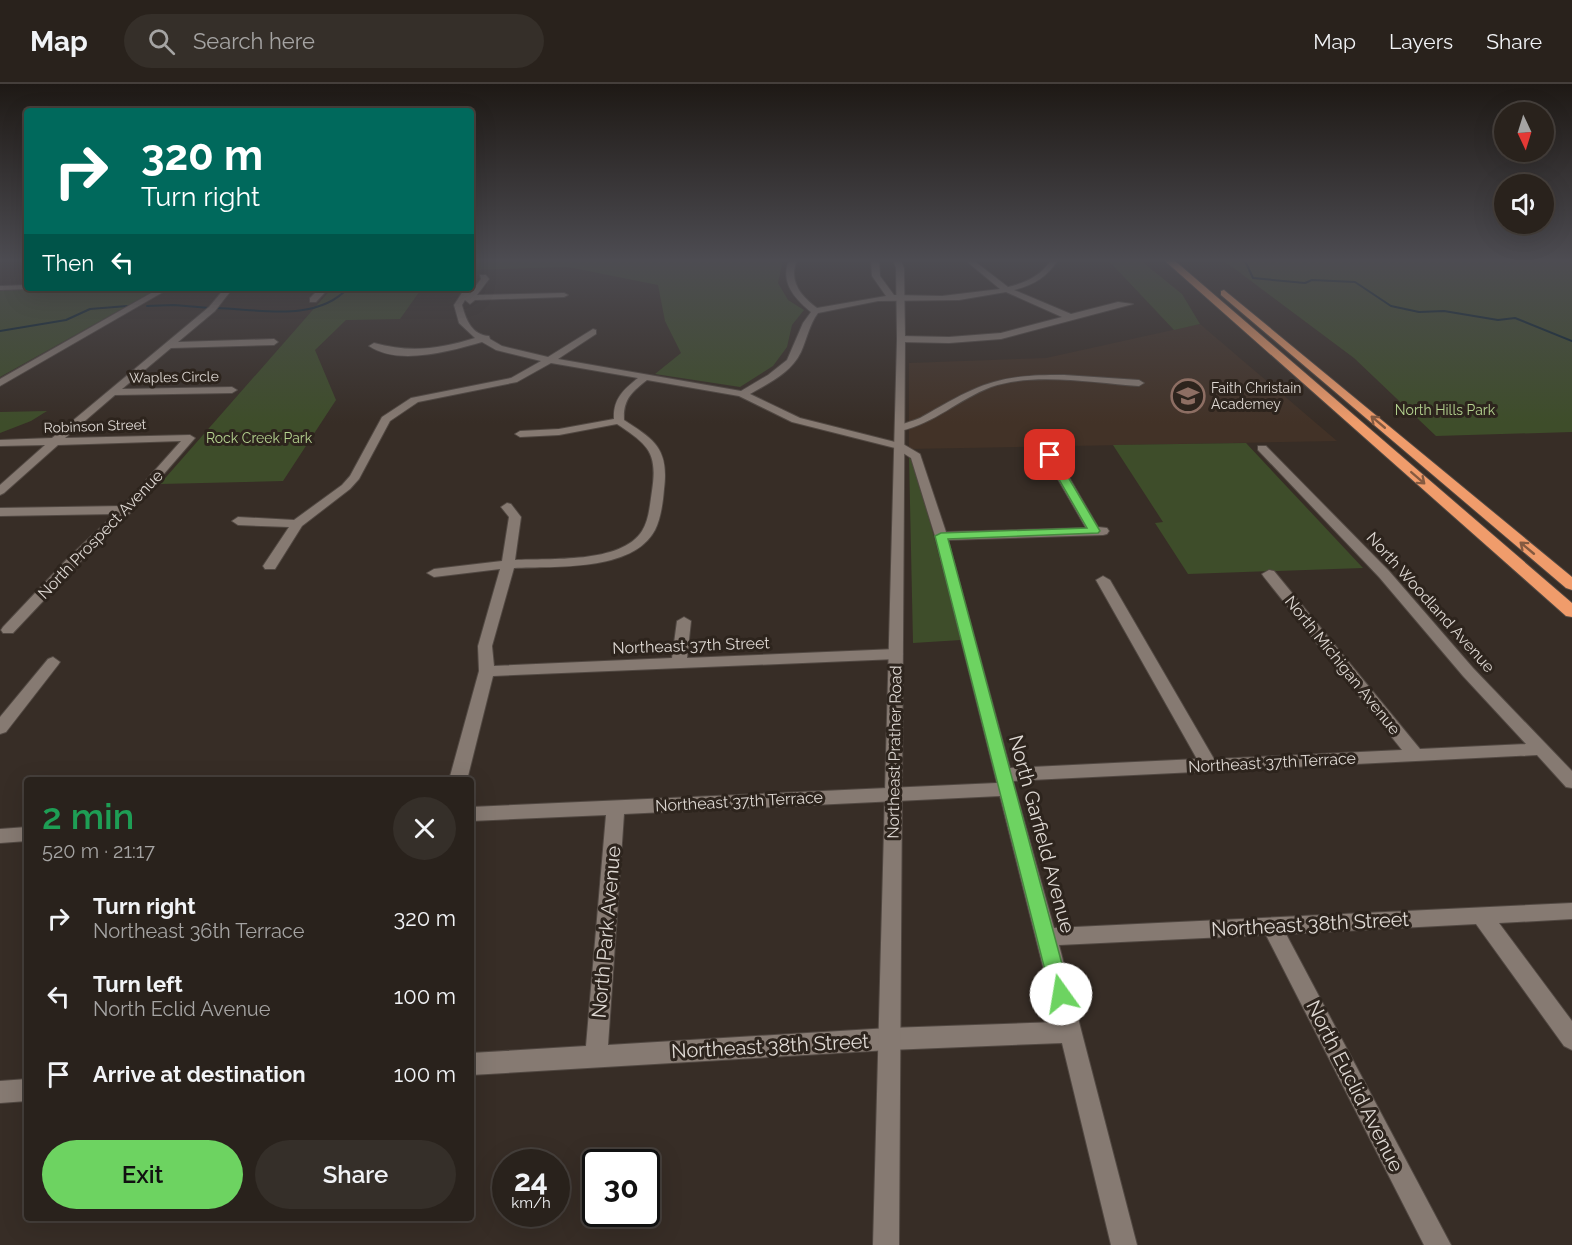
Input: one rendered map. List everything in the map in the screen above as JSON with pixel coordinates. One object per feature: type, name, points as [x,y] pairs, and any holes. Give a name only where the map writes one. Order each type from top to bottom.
[{"type":"highway","points":[[1230,314],[1572,612]]},
{"type":"highway","points":[[1249,314],[1572,585]]},
{"type":"street","points":[[0,383],[122,314]]},
{"type":"street","points":[[0,491],[205,314]]},
{"type":"street","points":[[461,314],[463,322],[499,348],[644,378],[742,394],[796,420],[799,429],[835,441],[860,446],[899,437],[914,425],[991,384],[1007,381],[1068,379],[1139,383]]},
{"type":"street","points":[[470,314],[487,338]]},
{"type":"street","points":[[742,394],[789,363],[797,351],[804,325],[812,314]]},
{"type":"street","name":"Northeast Prather Road","points":[[886,1245],[901,339],[898,314]]},
{"type":"street","points":[[1063,314],[1070,317]]},
{"type":"street","points":[[901,339],[949,340],[1001,336],[1080,314]]},
{"type":"street","points":[[270,567],[297,524],[346,487],[355,477],[386,419],[402,407],[430,396],[514,380],[593,332]]},
{"type":"street","points":[[374,346],[390,353],[421,354],[487,338]]},
{"type":"street","points":[[168,345],[274,342]]},
{"type":"street","points":[[619,422],[617,405],[625,394],[644,378]]},
{"type":"street","name":"Waples Circle","points":[[116,392],[232,390]]},
{"type":"street","points":[[434,573],[508,564],[574,562],[603,556],[626,550],[643,538],[652,524],[662,471],[661,459],[650,442],[619,422],[559,432],[520,434]]},
{"type":"street","name":"North Garfield Avenue","points":[[899,437],[920,462],[941,536],[1047,937],[1124,1245]]},
{"type":"street","name":"Robinson Street","points":[[0,443],[190,438]]},
{"type":"street","name":"North Prospect Avenue","points":[[8,630],[74,560],[126,510],[190,438]]},
{"type":"street","name":"North Woodland Avenue","points":[[1262,448],[1384,574],[1468,672],[1572,782]]},
{"type":"street","points":[[941,536],[1099,531],[1050,455]]},
{"type":"street","points":[[459,777],[487,671],[485,646],[508,564],[515,518],[507,507]]},
{"type":"street","points":[[0,512],[126,510]]},
{"type":"street","points":[[238,521],[297,524]]},
{"type":"street","name":"North Michigan Avenue","points":[[1269,574],[1416,756]]},
{"type":"street","points":[[1103,580],[1209,765]]},
{"type":"street","points":[[679,663],[684,621]]},
{"type":"street","name":"Northeast 37th Street","points":[[487,671],[896,654]]},
{"type":"street","points":[[0,728],[53,662]]},
{"type":"street","name":"Northeast 37th Terrace","points":[[474,814],[893,793],[1209,765],[1542,749]]},
{"type":"street","name":"North Park Avenue","points":[[596,1056],[616,807]]},
{"type":"street","points":[[0,836],[24,834]]},
{"type":"street","name":"Northeast 38th Street","points":[[1047,937],[1572,911]]},
{"type":"street","points":[[1481,915],[1572,1039]]},
{"type":"street","name":"North Euclid Avenue","points":[[1272,926],[1438,1245]]},
{"type":"street","name":"Northeast 38th Street","points":[[474,1064],[889,1039],[1070,1032]]},
{"type":"street","points":[[0,1092],[24,1090]]},
{"type":"shaded area","points":[[1200,324],[1337,441],[909,449],[909,363],[1046,358]]},
{"type":"green space","points":[[0,314],[112,314],[0,377]]},
{"type":"green space","name":"Rock Creek Park","points":[[309,314],[403,314],[400,319],[346,320],[315,350],[336,400],[283,481],[160,484]]},
{"type":"green space","points":[[664,314],[801,314],[792,325],[787,347],[773,366],[740,387],[655,374],[681,353]]},
{"type":"green space","points":[[1159,314],[1194,314],[1200,324],[1174,330]]},
{"type":"green space","name":"North Hills Park","points":[[1295,314],[1572,314],[1572,432],[1436,436],[1354,358]]},
{"type":"green space","points":[[47,411],[31,421],[0,433],[0,412]]},
{"type":"green space","points":[[1246,443],[1363,568],[1188,574],[1155,523],[1163,522],[1113,445]]},
{"type":"green space","points":[[909,456],[916,468],[961,640],[913,643]]},
{"type":"waterway","points":[[0,331],[66,320],[79,314]]},
{"type":"waterway","points":[[1463,314],[1498,320],[1515,318],[1572,341]]},
{"type":"place","name":"Faith Christain Academey","points":[[1188,396]]},
{"type":"route","points":[[1050,455],[1094,531],[941,536],[1061,994]]}]
